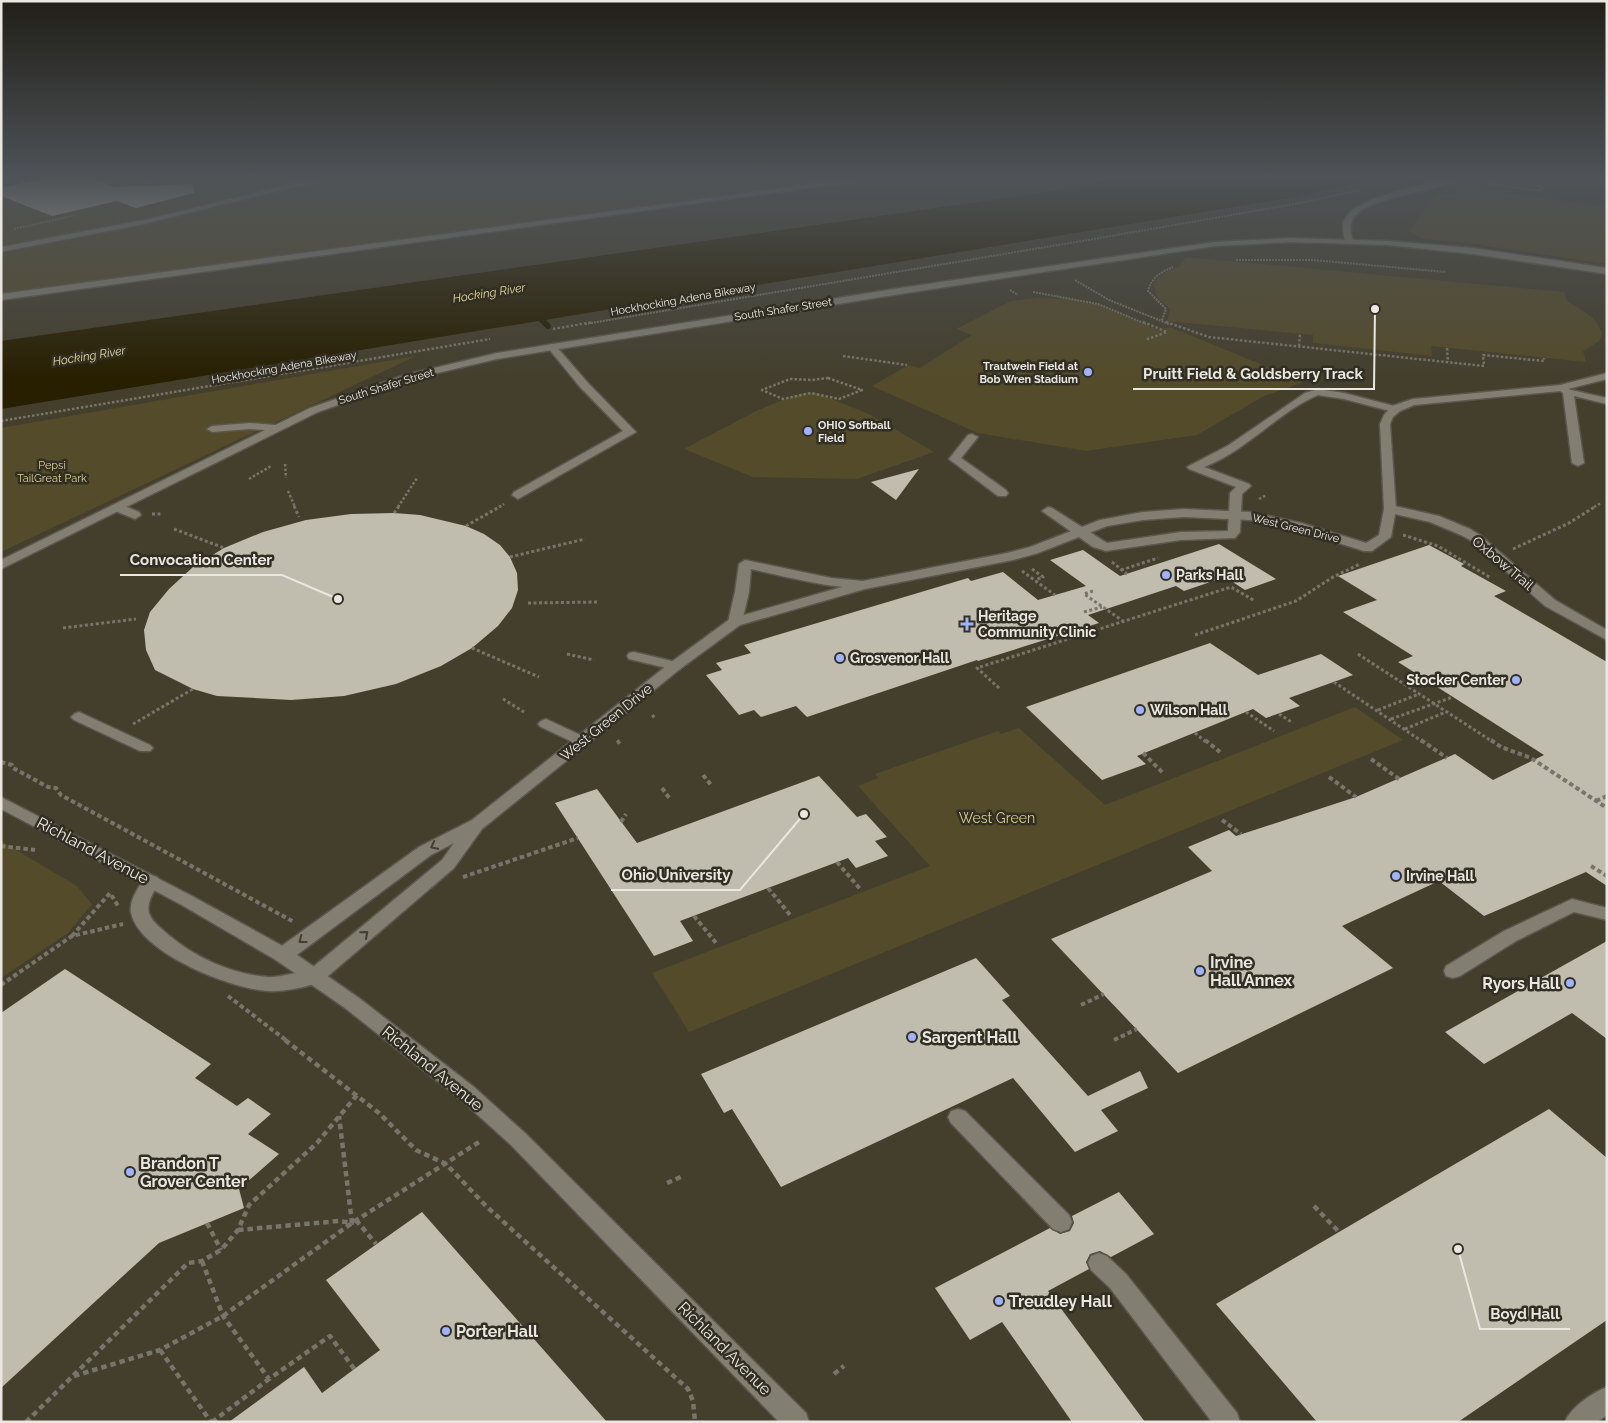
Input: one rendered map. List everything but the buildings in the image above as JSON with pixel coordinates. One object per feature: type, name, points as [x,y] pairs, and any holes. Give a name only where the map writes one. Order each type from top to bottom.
[{"type":"street","points":[[1,250],[24,245]]},
{"type":"street","points":[[1,297],[380,245]]},
{"type":"street","name":"South Shafer Street","points":[[1,565],[275,428],[348,397],[409,377],[480,360],[552,347],[1175,248],[1204,245]]},
{"type":"street","name":"South Shafer Street","points":[[1418,245],[1607,271]]},
{"type":"street","points":[[518,495],[630,432],[584,385],[552,347]]},
{"type":"street","points":[[1048,511],[1097,544],[1106,547],[1181,536],[1226,536],[1234,532],[1236,493],[1244,486],[1193,467],[1208,462],[1313,394],[1327,393],[1394,409],[1409,403],[1428,399],[1564,390],[1607,376]]},
{"type":"street","points":[[1564,390],[1607,401]]},
{"type":"street","points":[[1564,390],[1578,462]]},
{"type":"street","name":"West Green Drive","points":[[283,955],[425,851],[478,824],[675,666],[735,622],[863,585],[1008,557],[1034,550],[1078,531],[1104,523],[1143,516],[1184,512],[1234,514],[1297,526],[1368,548],[1385,538],[1390,510],[1385,424],[1388,415],[1394,409]]},
{"type":"street","points":[[212,429],[250,426],[275,428]]},
{"type":"street","points":[[972,437],[954,459],[1002,493]]},
{"type":"street","points":[[118,507],[135,514]]},
{"type":"street","name":"Oxbow Trail","points":[[1390,510],[1421,515],[1449,524],[1476,538],[1550,603],[1607,636]]},
{"type":"street","name":"West Green Drive","points":[[735,622],[742,592],[745,564],[831,582],[863,585]]},
{"type":"street","points":[[634,656],[675,666]]},
{"type":"street","points":[[79,717],[145,748]]},
{"type":"street","points":[[546,724],[582,741]]},
{"type":"street","name":"Richland Avenue","points":[[1,802],[151,881],[283,955],[352,1003],[467,1093],[518,1139],[791,1420]]},
{"type":"street","name":"West Green Drive","points":[[314,977],[448,864],[478,824]]},
{"type":"street","points":[[151,881],[140,903],[140,914],[143,919],[160,937],[201,964],[217,972],[267,984],[282,984],[314,977]]},
{"type":"street","points":[[1452,971],[1510,936],[1572,905],[1607,914]]},
{"type":"street","points":[[958,1117],[1061,1222]]},
{"type":"street","points":[[1099,1263],[1118,1281],[1228,1422]]},
{"type":"street","points":[[1577,1422],[1607,1399]]},
{"type":"path","name":"Hockhocking Adena Bikeway","points":[[550,329],[1055,245]]},
{"type":"path","points":[[1233,259],[1251,261],[1313,260],[1446,272]]},
{"type":"path","points":[[1162,320],[1166,309],[1148,291],[1150,282],[1163,271],[1177,265]]},
{"type":"path","points":[[1072,279],[1109,300],[1209,337],[1484,366],[1483,355],[1544,361],[1544,358]]},
{"type":"path","points":[[1033,292],[1098,304],[1167,333],[1145,340]]},
{"type":"path","points":[[1158,328],[1170,324]]},
{"type":"path","points":[[1299,346],[1300,334]]},
{"type":"path","name":"Hockhocking Adena Bikeway","points":[[1,421],[492,339]]},
{"type":"path","points":[[1447,348],[1448,362]]},
{"type":"path","points":[[844,356],[907,365]]},
{"type":"path","points":[[828,377],[862,390],[839,399],[824,392],[801,393],[783,399],[762,390],[790,379],[812,380],[828,377]]},
{"type":"path","points":[[285,464],[286,478]]},
{"type":"path","points":[[249,479],[271,466]]},
{"type":"path","points":[[394,513],[417,478]]},
{"type":"path","points":[[288,491],[299,517]]},
{"type":"path","points":[[466,526],[518,495]]},
{"type":"path","points":[[1259,499],[1267,495]]},
{"type":"path","points":[[1497,557],[1569,523],[1601,503]]},
{"type":"path","points":[[174,529],[224,548]]},
{"type":"path","points":[[510,557],[585,539]]},
{"type":"path","points":[[1121,570],[1167,555]]},
{"type":"path","points":[[1105,557],[1127,574]]},
{"type":"path","points":[[1028,566],[1043,577],[1035,580]]},
{"type":"path","points":[[1029,575],[1033,569]]},
{"type":"path","points":[[1021,570],[1055,595]]},
{"type":"path","points":[[1195,635],[1296,601],[1338,575]]},
{"type":"path","points":[[999,688],[977,668],[1231,587],[1255,601]]},
{"type":"path","points":[[1093,591],[1084,594],[1124,621]]},
{"type":"path","points":[[528,603],[599,602]]},
{"type":"path","points":[[1084,612],[1103,607]]},
{"type":"path","points":[[64,628],[136,619]]},
{"type":"path","points":[[472,648],[539,677]]},
{"type":"path","points":[[567,654],[594,660]]},
{"type":"path","points":[[1358,654],[1501,747],[1530,758],[1607,808]]},
{"type":"path","points":[[1334,682],[1447,758]]},
{"type":"path","points":[[116,735],[193,689]]},
{"type":"path","points":[[1378,711],[1419,694]]},
{"type":"path","points":[[1391,719],[1453,697]]},
{"type":"path","points":[[503,698],[524,712]]},
{"type":"path","points":[[1246,712],[1274,731]]},
{"type":"path","points":[[1405,729],[1446,712]]},
{"type":"path","points":[[1279,714],[1293,723]]},
{"type":"path","points":[[1195,733],[1220,752]]},
{"type":"path","points":[[1143,753],[1164,774]]},
{"type":"path","points":[[1371,759],[1398,779]]},
{"type":"path","points":[[1,762],[12,765],[12,768],[48,787],[56,788],[61,795],[294,922]]},
{"type":"path","points":[[704,775],[711,785]]},
{"type":"path","points":[[1329,777],[1356,797]]},
{"type":"path","points":[[662,788],[670,799]]},
{"type":"path","points":[[1596,801],[1607,796]]},
{"type":"path","points":[[621,822],[626,814]]},
{"type":"path","points":[[1222,820],[1241,834]]},
{"type":"path","points":[[461,878],[578,838]]},
{"type":"path","points":[[1,846],[35,850]]},
{"type":"path","points":[[836,862],[861,890]]},
{"type":"path","points":[[1591,866],[1607,876]]},
{"type":"path","points":[[768,888],[791,916]]},
{"type":"path","points":[[1,985],[72,936],[110,893]]},
{"type":"path","points":[[694,916],[717,944]]},
{"type":"path","points":[[72,936],[128,923]]},
{"type":"path","points":[[1081,1005],[1104,994]]},
{"type":"path","points":[[1114,1040],[1137,1030]]},
{"type":"path","points":[[26,1422],[188,1263],[202,1261],[221,1250],[238,1230],[249,1204],[317,1143],[357,1095],[379,1113],[416,1150],[446,1164],[486,1206],[688,1389],[693,1400],[694,1422]]},
{"type":"path","points":[[339,1116],[354,1221],[376,1244]]},
{"type":"path","points":[[74,1376],[160,1350],[223,1316],[354,1221],[479,1142]]},
{"type":"path","points":[[667,1183],[683,1176]]},
{"type":"path","points":[[1314,1206],[1339,1232]]},
{"type":"path","points":[[238,1230],[354,1221]]},
{"type":"path","points":[[207,1223],[221,1250]]},
{"type":"path","points":[[202,1261],[223,1316],[269,1379]]},
{"type":"path","points":[[160,1350],[212,1422],[330,1336],[355,1370]]},
{"type":"path","points":[[834,1374],[844,1366]]},
{"type":"shaded area","points":[[1,245],[1607,245],[1607,1422],[1,1422]]},
{"type":"green space","points":[[1,245],[380,245],[1,297]]},
{"type":"green space","points":[[1482,245],[1607,245],[1607,264]]},
{"type":"green space","points":[[1186,257],[1564,292],[1567,301],[1593,318],[1602,334],[1599,341],[1583,351],[1586,362],[1431,346],[1432,356],[1313,343],[1313,335],[1167,321],[1170,309],[1158,298],[1153,285],[1164,273],[1179,267]]},
{"type":"green space","name":"Trautwein Field at Bob Wren Stadium","points":[[1037,298],[1069,299],[1093,303],[1158,330],[1170,327],[1304,382],[1264,396],[1197,435],[1086,451],[978,433],[872,386],[909,365],[920,368],[972,335],[956,329],[1011,301]]},
{"type":"green space","name":"Pepsi TailGreat Park","points":[[416,356],[1,552],[1,428]]},
{"type":"green space","name":"OHIO Softball Field","points":[[801,393],[817,393],[869,414],[934,452],[857,479],[753,477],[684,449],[756,411]]},
{"type":"green space","name":"West Green","points":[[1355,707],[1403,740],[689,1032],[652,973],[930,866],[858,786],[878,778],[875,774],[998,731],[1001,734],[1019,728],[1105,805]]},
{"type":"green space","points":[[1,841],[77,886],[92,904],[68,933],[1,978]]},
{"type":"water","name":"Hocking River","points":[[673,245],[1000,245],[1,409],[1,341]]},
{"type":"waterway","points":[[535,314],[545,324]]},
{"type":"waterway","points":[[544,322],[548,326]]},
{"type":"place","name":"Pruitt Field & Goldsberry Track","points":[[1375,309]]},
{"type":"place","name":"Trautwein Field at Bob Wren Stadium","points":[[1088,372]]},
{"type":"place","name":"OHIO Softball Field","points":[[808,431]]},
{"type":"place","name":"Parks Hall","points":[[1166,575]]},
{"type":"place","name":"Convocation Center","points":[[338,599]]},
{"type":"place","name":"Heritage Community Clinic","points":[[967,624]]},
{"type":"place","name":"Grosvenor Hall","points":[[840,658]]},
{"type":"place","name":"Stocker Center","points":[[1516,680]]},
{"type":"place","name":"Wilson Hall","points":[[1140,710]]},
{"type":"place","name":"Ohio University","points":[[804,814]]},
{"type":"place","name":"Irvine Hall","points":[[1396,876]]},
{"type":"place","name":"Irvine Hall Annex","points":[[1200,971]]},
{"type":"place","name":"Ryors Hall","points":[[1570,983]]},
{"type":"place","name":"Sargent Hall","points":[[912,1037]]},
{"type":"place","name":"Brandon T Grover Center","points":[[130,1172]]},
{"type":"place","name":"Boyd Hall","points":[[1458,1249]]},
{"type":"place","name":"Treudley Hall","points":[[999,1301]]},
{"type":"place","name":"Porter Hall","points":[[446,1331]]}]
